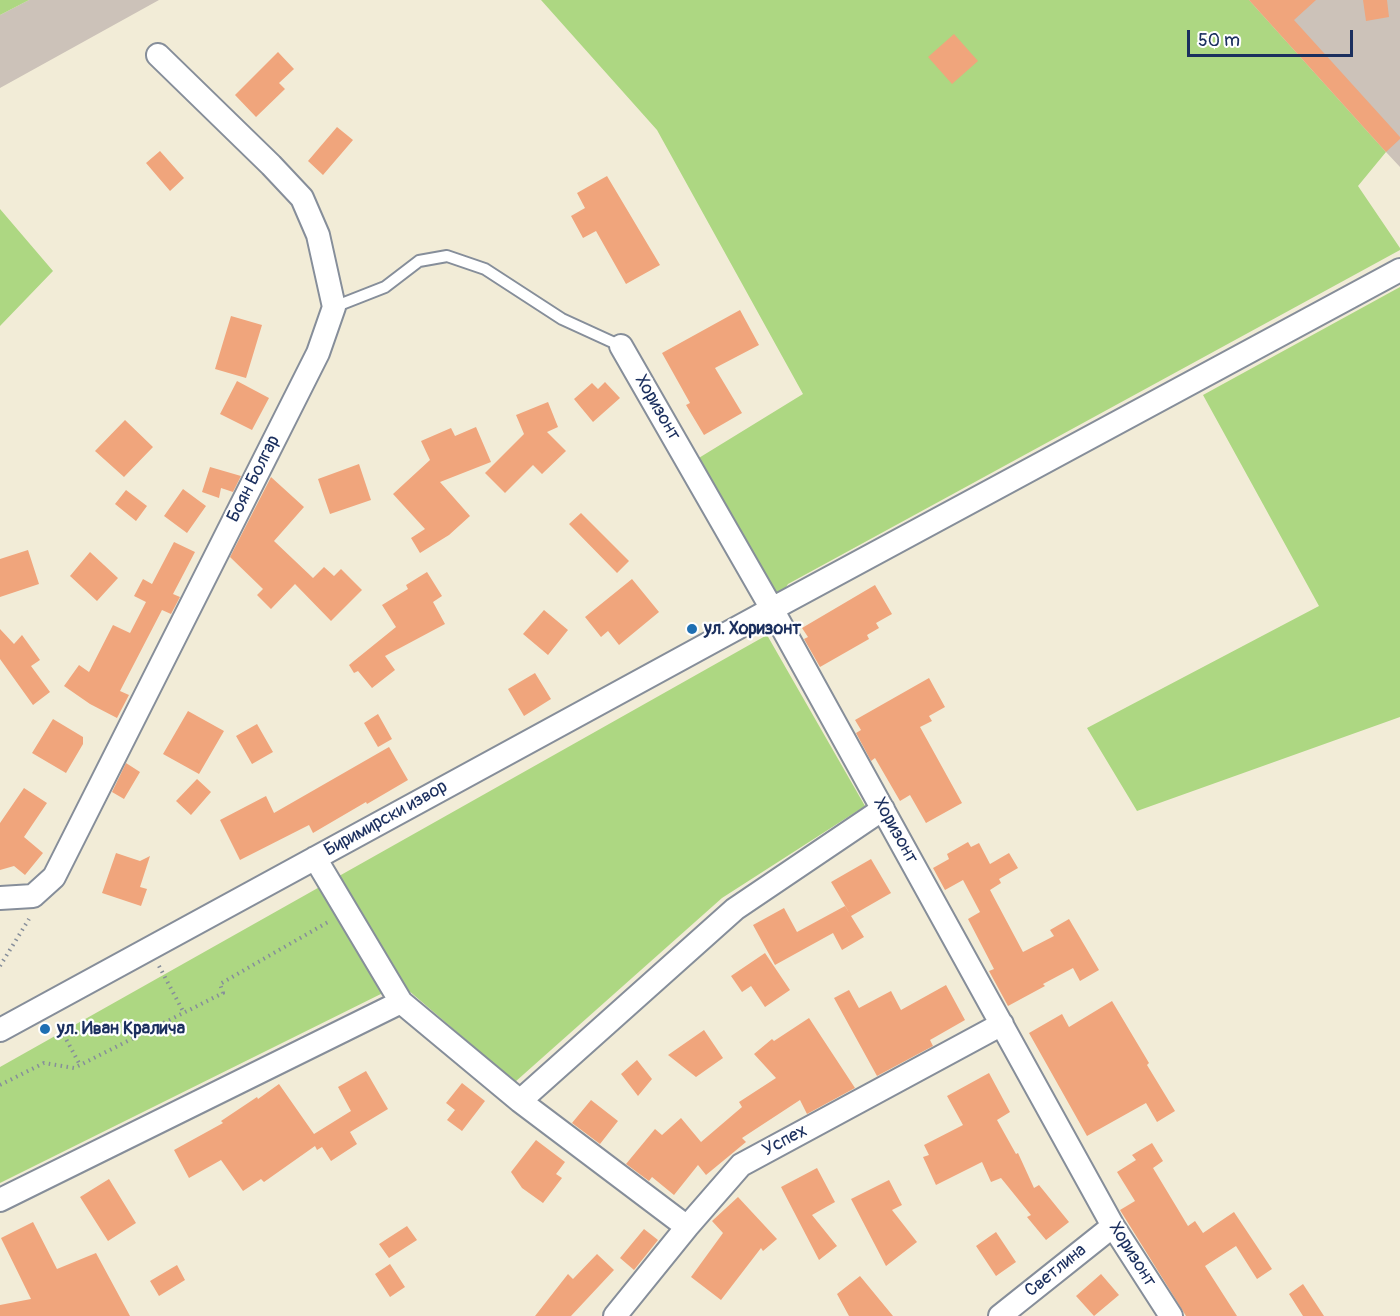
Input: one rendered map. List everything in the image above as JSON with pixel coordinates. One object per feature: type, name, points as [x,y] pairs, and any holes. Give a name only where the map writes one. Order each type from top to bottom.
[{"type":"street","name":"Боян Болгар","points":[[0,898],[33,896],[54,877],[318,353],[333,307],[318,235],[302,198],[158,55]]},
{"type":"street","name":"Биримирски извор","points":[[0,1030],[1400,270]]},
{"type":"street","name":"Хоризонт","points":[[621,346],[772,609],[1113,1226],[1171,1316]]},
{"type":"street","points":[[520,1101],[735,909],[883,809]]},
{"type":"street","points":[[315,858],[400,1002],[520,1101],[687,1227]]},
{"type":"street","points":[[0,1200],[400,1002]]},
{"type":"street","name":"Успех","points":[[615,1316],[741,1165],[1002,1024]]},
{"type":"street","name":"Светлина","points":[[1000,1316],[1113,1226]]},
{"type":"lane","points":[[333,307],[385,287],[419,261],[447,256],[484,269],[562,319],[621,346]]},
{"type":"path","points":[[0,1085],[44,1063],[74,1068],[184,1013],[223,993],[220,984],[347,911]]},
{"type":"path","points":[[0,966],[30,917]]},
{"type":"path","points":[[150,948],[184,1013]]},
{"type":"path","points":[[47,1004],[80,1065]]},
{"type":"shaded area","points":[[29,0],[159,0],[0,88],[0,15]]},
{"type":"shaded area","points":[[1249,0],[1400,0],[1400,167],[1386,152]]},
{"type":"green space","points":[[0,0],[29,0],[0,15]]},
{"type":"green space","points":[[541,0],[1249,0],[1386,152],[1358,186],[1400,250],[788,584],[772,609],[689,464],[803,394],[657,130]]},
{"type":"green space","points":[[0,209],[53,271],[0,326]]},
{"type":"green space","points":[[1400,287],[1400,717],[1137,811],[1087,728],[1319,606],[1203,395]]},
{"type":"green space","points":[[767,635],[865,806],[722,898],[515,1082],[401,984],[0,1183],[0,1067]]},
{"type":"building","points":[[1249,0],[1316,0],[1294,20],[1400,139],[1386,152]]},
{"type":"building","points":[[1363,0],[1387,0],[1389,17],[1366,21]]},
{"type":"building","points":[[954,34],[978,61],[952,84],[928,57]]},
{"type":"building","points":[[278,52],[294,69],[279,83],[285,89],[256,117],[235,95]]},
{"type":"building","points":[[337,127],[353,140],[323,175],[308,161]]},
{"type":"building","points":[[160,151],[184,178],[170,191],[146,163]]},
{"type":"building","points":[[607,176],[660,265],[626,284],[596,231],[583,238],[571,216],[585,208],[577,193]]},
{"type":"building","points":[[740,310],[759,345],[715,368],[742,413],[704,435],[686,405],[690,403],[662,353]]},
{"type":"building","points":[[231,316],[262,325],[246,378],[215,369]]},
{"type":"building","points":[[237,381],[269,398],[252,430],[220,414]]},
{"type":"building","points":[[605,382],[620,398],[593,422],[574,399],[592,383],[598,389]]},
{"type":"building","points":[[548,402],[558,427],[547,432],[566,451],[542,474],[533,465],[505,493],[485,473],[524,434],[516,415]]},
{"type":"building","points":[[125,420],[153,447],[124,477],[95,451]]},
{"type":"building","points":[[476,427],[491,462],[440,482],[470,516],[449,535],[420,553],[411,538],[425,529],[393,494],[430,460],[421,441],[451,428],[455,436]]},
{"type":"building","points":[[359,464],[371,500],[330,514],[318,479]]},
{"type":"building","points":[[210,467],[241,476],[233,492],[221,488],[219,498],[202,492]]},
{"type":"building","points":[[271,477],[304,507],[274,541],[313,578],[324,567],[334,576],[341,569],[362,590],[331,621],[295,584],[271,609],[257,595],[263,589],[230,557]]},
{"type":"building","points":[[183,489],[206,506],[187,533],[164,516]]},
{"type":"building","points":[[126,490],[147,506],[136,521],[115,504]]},
{"type":"building","points":[[581,513],[629,561],[617,573],[569,524]]},
{"type":"building","points":[[174,542],[195,552],[173,594],[180,597],[171,614],[162,610],[120,691],[129,695],[117,718],[90,704],[64,686],[79,665],[89,672],[113,625],[130,633],[146,602],[134,596],[143,579],[152,584]]},
{"type":"building","points":[[28,550],[39,584],[0,597],[0,559]]},
{"type":"building","points":[[90,552],[118,578],[97,601],[70,576]]},
{"type":"building","points":[[427,572],[442,596],[433,602],[445,624],[385,656],[395,670],[372,688],[358,671],[354,673],[349,665],[396,627],[382,605],[408,589],[406,585]]},
{"type":"building","points":[[632,579],[659,612],[619,645],[608,631],[601,637],[585,617]]},
{"type":"building","points":[[875,585],[892,614],[876,623],[879,628],[867,635],[869,639],[820,667],[804,639],[808,637],[802,628]]},
{"type":"building","points":[[544,610],[568,630],[548,655],[523,634]]},
{"type":"building","points":[[0,629],[14,644],[22,635],[40,660],[31,666],[50,692],[33,705],[0,659]]},
{"type":"building","points":[[535,673],[551,699],[524,716],[508,689]]},
{"type":"building","points":[[929,678],[945,707],[929,716],[932,721],[920,727],[962,803],[926,823],[910,795],[900,801],[875,758],[871,761],[856,733],[861,730],[855,720]]},
{"type":"building","points":[[188,711],[224,731],[199,774],[163,754]]},
{"type":"building","points":[[378,714],[392,739],[378,747],[364,723]]},
{"type":"building","points":[[53,719],[83,737],[83,744],[66,773],[32,753]]},
{"type":"building","points":[[257,724],[273,752],[252,764],[236,736]]},
{"type":"building","points":[[389,747],[408,780],[313,833],[309,825],[240,860],[220,820],[266,796],[274,813]]},
{"type":"building","points":[[126,763],[140,772],[124,799],[112,792]]},
{"type":"building","points":[[197,779],[211,792],[191,815],[176,801]]},
{"type":"building","points":[[24,788],[47,803],[24,837],[43,853],[25,875],[14,866],[0,870],[0,823]]},
{"type":"building","points":[[968,842],[971,847],[979,843],[990,864],[1009,853],[1018,868],[999,879],[1001,883],[990,890],[1023,952],[1054,936],[1050,930],[1069,919],[1099,970],[1080,981],[1073,968],[1008,1006],[989,971],[994,969],[968,919],[980,912],[963,880],[945,890],[933,868],[949,859],[947,854]]},
{"type":"building","points":[[116,853],[140,861],[150,856],[140,887],[147,889],[141,906],[102,893]]},
{"type":"building","points":[[871,859],[891,893],[851,916],[864,937],[842,950],[833,933],[775,965],[753,925],[784,908],[797,932],[845,906],[850,914],[831,882]]},
{"type":"building","points":[[765,953],[790,990],[765,1007],[751,986],[742,992],[731,976]]},
{"type":"building","points":[[946,985],[965,1020],[930,1040],[933,1046],[877,1076],[834,998],[849,990],[859,1008],[891,991],[901,1010]]},
{"type":"building","points":[[1112,1001],[1175,1111],[1157,1122],[1146,1103],[1087,1136],[1029,1033],[1062,1014],[1069,1027]]},
{"type":"building","points":[[809,1018],[855,1088],[807,1114],[800,1100],[742,1138],[746,1142],[706,1175],[698,1165],[674,1195],[652,1177],[649,1181],[626,1164],[655,1129],[662,1135],[681,1118],[701,1142],[742,1107],[739,1102],[776,1078],[754,1054],[772,1039],[774,1041]]},
{"type":"building","points":[[704,1030],[723,1058],[696,1077],[668,1055]]},
{"type":"building","points":[[637,1060],[652,1079],[638,1096],[621,1074]]},
{"type":"building","points":[[366,1071],[388,1109],[350,1132],[357,1144],[331,1161],[322,1147],[317,1150],[315,1146],[264,1182],[261,1179],[243,1191],[221,1160],[189,1178],[174,1150],[223,1123],[221,1121],[279,1084],[314,1134],[351,1111],[338,1087]]},
{"type":"building","points":[[989,1073],[1010,1112],[997,1120],[1016,1154],[1018,1153],[1034,1188],[1039,1185],[1069,1222],[1046,1240],[1027,1217],[1031,1215],[1001,1178],[991,1182],[982,1162],[936,1185],[923,1157],[929,1155],[924,1145],[963,1125],[947,1096]]},
{"type":"building","points":[[462,1083],[485,1101],[462,1131],[447,1120],[455,1110],[446,1103]]},
{"type":"building","points":[[591,1100],[618,1121],[600,1144],[572,1123]]},
{"type":"building","points":[[536,1140],[565,1162],[556,1174],[562,1178],[543,1203],[522,1188],[511,1172]]},
{"type":"building","points":[[1152,1143],[1163,1161],[1153,1168],[1188,1226],[1195,1221],[1203,1233],[1234,1212],[1272,1269],[1257,1279],[1236,1246],[1205,1266],[1237,1316],[1186,1316],[1120,1210],[1135,1201],[1117,1172],[1136,1160],[1132,1155]]},
{"type":"building","points":[[817,1168],[835,1202],[812,1215],[837,1246],[819,1260],[781,1187]]},
{"type":"building","points":[[109,1179],[136,1223],[108,1241],[80,1197]]},
{"type":"building","points":[[889,1180],[902,1205],[892,1210],[917,1242],[886,1266],[851,1199]]},
{"type":"building","points":[[738,1197],[777,1239],[763,1251],[761,1248],[721,1300],[691,1277],[723,1233],[712,1221]]},
{"type":"building","points":[[33,1222],[57,1269],[96,1253],[130,1316],[0,1316],[0,1305],[31,1299],[1,1238]]},
{"type":"building","points":[[407,1226],[417,1240],[389,1258],[379,1244]]},
{"type":"building","points":[[644,1229],[658,1240],[634,1270],[620,1258]]},
{"type":"building","points":[[996,1232],[1016,1262],[996,1276],[976,1246]]},
{"type":"building","points":[[597,1254],[614,1270],[571,1316],[535,1316],[568,1274],[573,1279]]},
{"type":"building","points":[[390,1264],[405,1287],[390,1297],[375,1274]]},
{"type":"building","points":[[177,1265],[185,1280],[159,1296],[150,1281]]},
{"type":"building","points":[[1101,1274],[1119,1295],[1094,1316],[1076,1296]]},
{"type":"building","points":[[860,1276],[893,1316],[849,1316],[837,1294]]},
{"type":"building","points":[[1303,1284],[1324,1316],[1303,1316],[1289,1294]]},
{"type":"place","name":"ул. Хоризонт","points":[[692,629]]},
{"type":"place","name":"ул. Иван Кралича","points":[[45,1029]]}]
